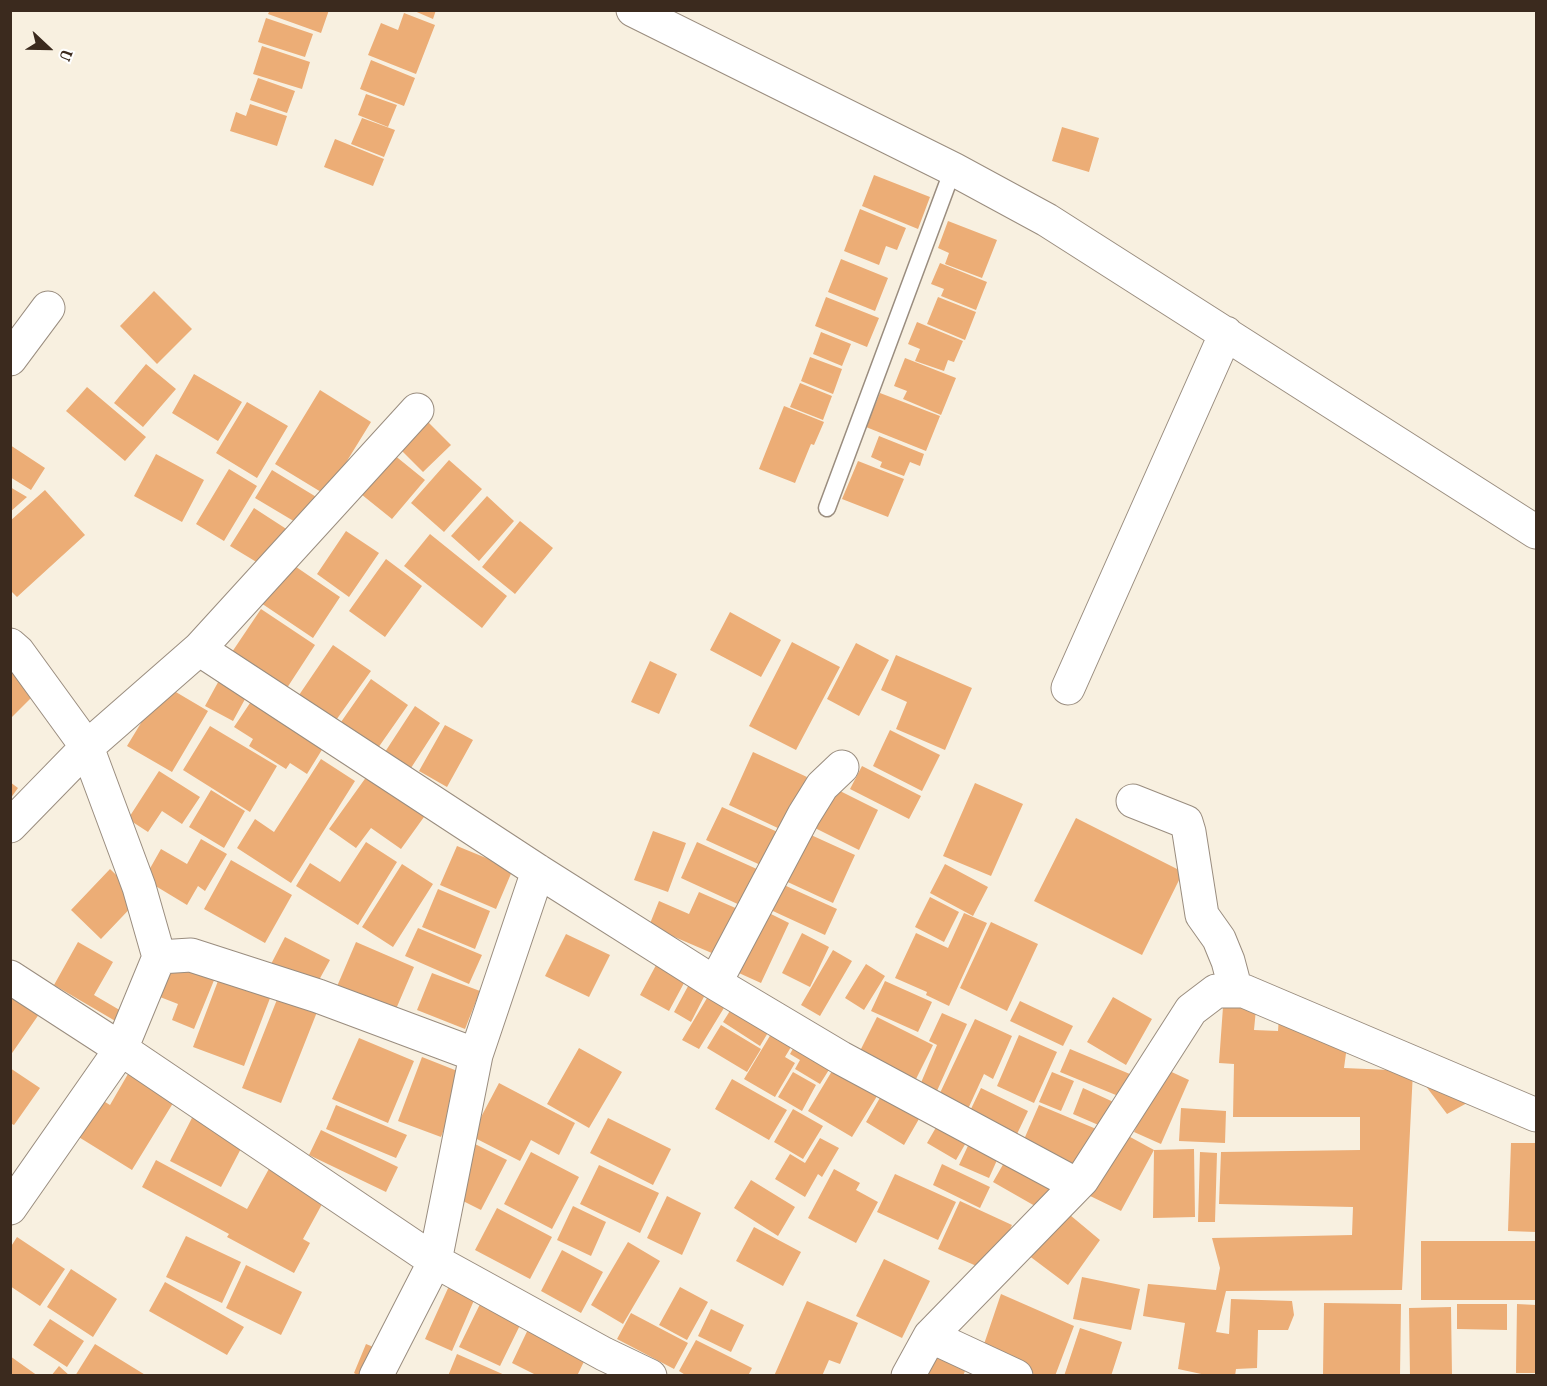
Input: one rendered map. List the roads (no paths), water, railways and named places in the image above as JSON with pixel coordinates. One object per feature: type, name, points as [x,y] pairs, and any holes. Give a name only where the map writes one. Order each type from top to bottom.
[{"type":"street","points":[[633,10],[953,169],[1047,220],[1536,532]]},
{"type":"street","points":[[10,359],[48,308]]},
{"type":"street","points":[[1068,688],[1226,333]]},
{"type":"street","points":[[10,826],[87,747],[200,649],[417,410]]},
{"type":"street","points":[[10,645],[18,652],[87,747],[139,887],[159,957],[121,1049],[10,1208]]},
{"type":"street","points":[[200,649],[538,871],[715,983],[841,1058],[1077,1185]]},
{"type":"street","points":[[715,983],[804,815],[822,786],[842,767]]},
{"type":"street","points":[[1133,801],[1181,819],[1188,826],[1202,915],[1219,939],[1236,991]]},
{"type":"street","points":[[376,1376],[435,1262],[476,1055],[538,871]]},
{"type":"street","points":[[159,957],[191,955],[318,996],[476,1055]]},
{"type":"street","points":[[10,976],[435,1262],[599,1365],[650,1376]]},
{"type":"street","points":[[908,1376],[930,1336],[1077,1185],[1191,1010],[1216,991],[1244,991],[1536,1115]]},
{"type":"street","points":[[930,1336],[1016,1376]]},
{"type":"lane","points":[[827,508],[953,169]]}]
